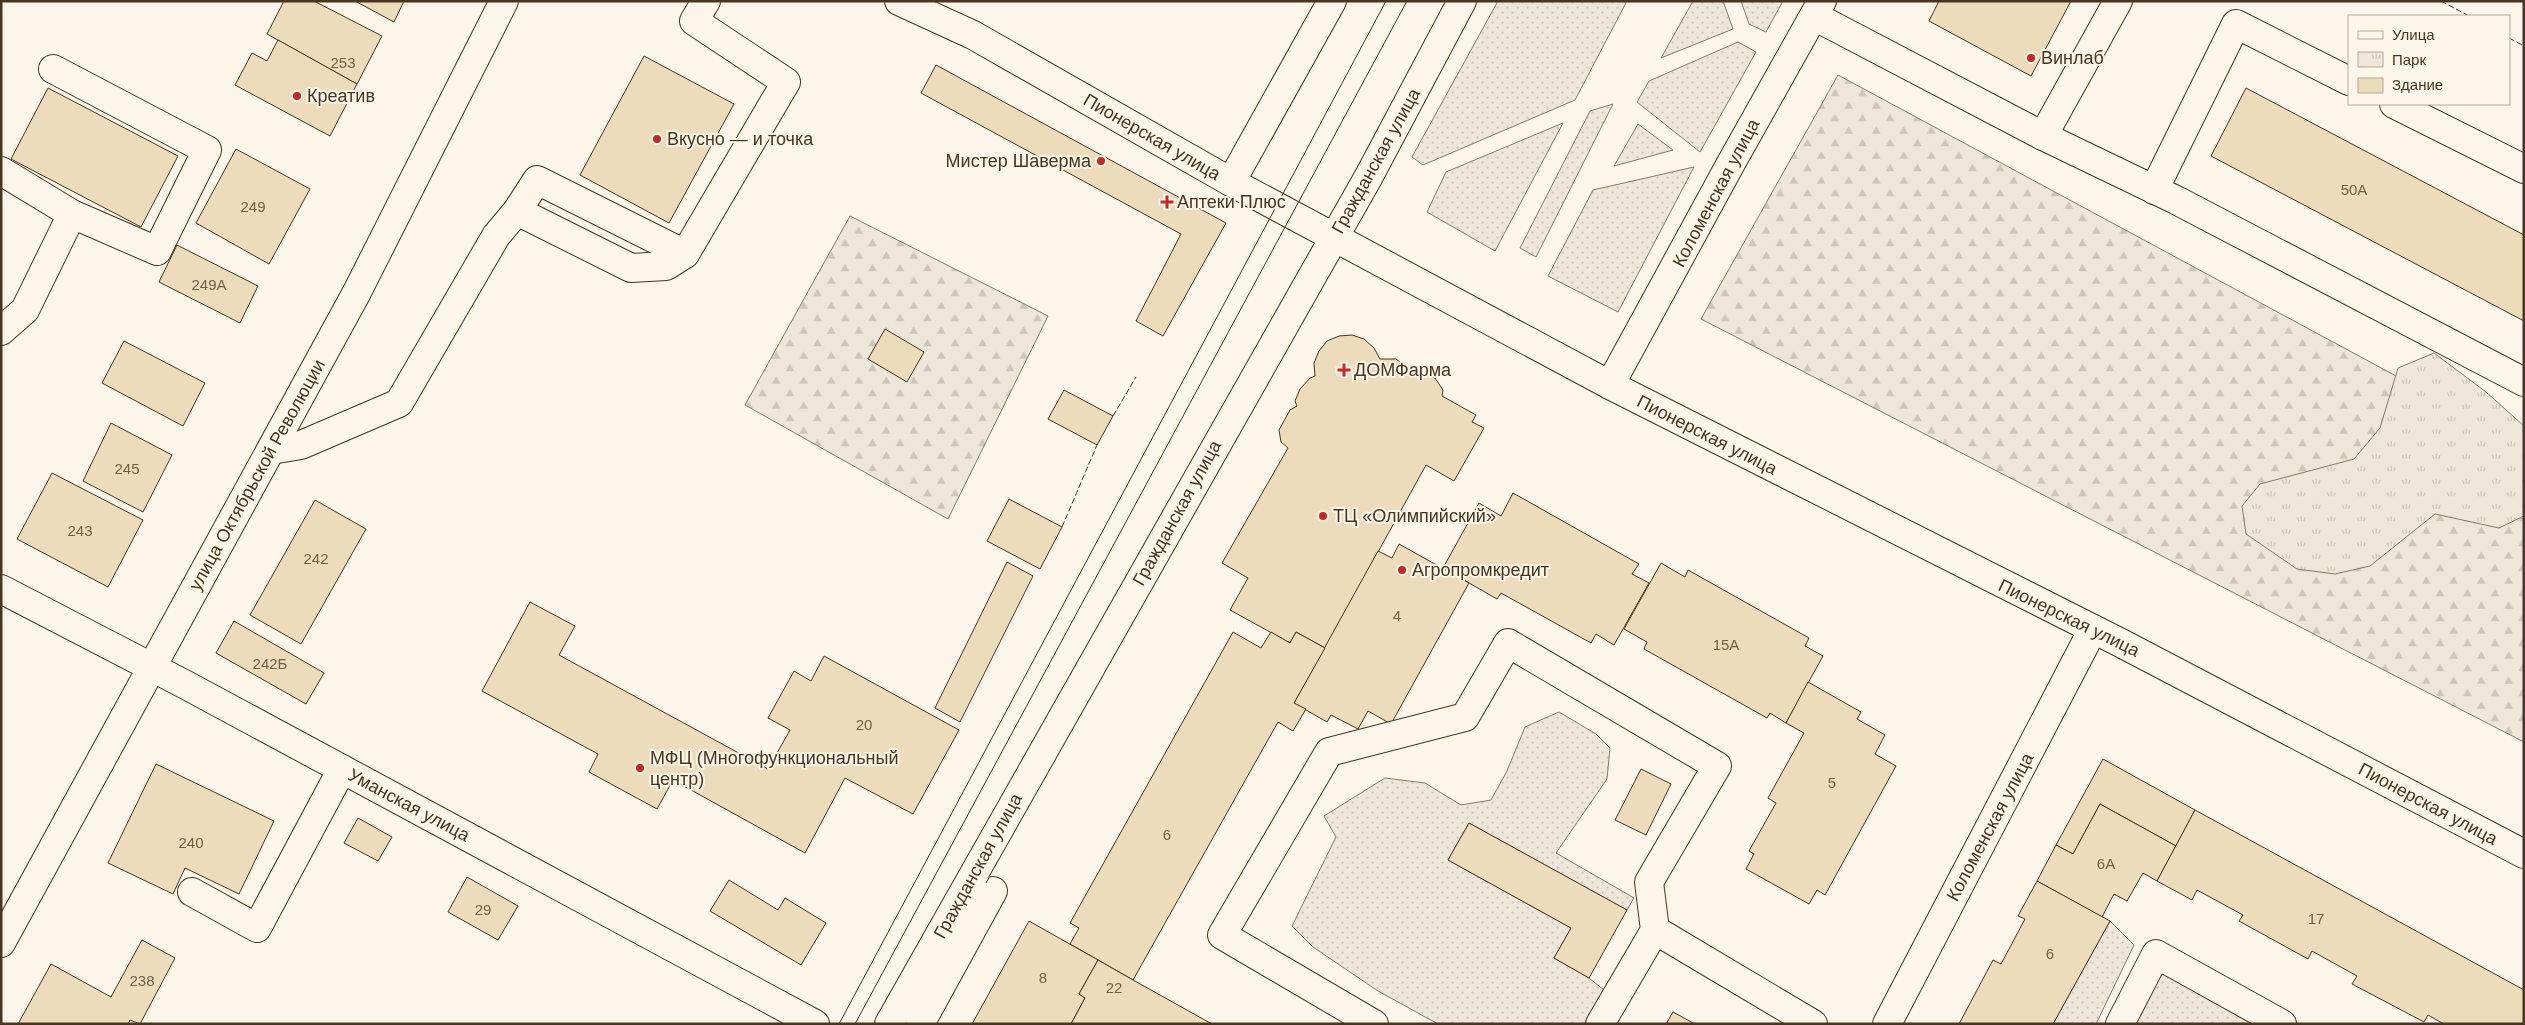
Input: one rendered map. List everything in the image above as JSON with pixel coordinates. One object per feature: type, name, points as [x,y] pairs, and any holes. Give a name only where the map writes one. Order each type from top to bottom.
[{"type":"street","name":"улица Октябрьской Революции","points":[[1,943],[357,292],[504,1]]},
{"type":"street","points":[[517,211],[631,268],[666,266],[685,254],[786,82],[694,21],[706,1]]},
{"type":"street","name":"Пионерская улица","points":[[899,1],[973,35],[1232,182],[1610,385],[2093,629],[2524,854]]},
{"type":"street","points":[[1232,182],[1332,1]]},
{"type":"street","name":"Гражданская улица","points":[[889,1024],[1334,236],[1462,1]]},
{"type":"street","points":[[2042,136],[2118,1]]},
{"type":"street","points":[[1818,9],[2042,136],[2154,190],[2524,382]]},
{"type":"street","name":"Коломенская улица","points":[[1610,385],[1818,9]]},
{"type":"street","points":[[2154,190],[2236,24],[2348,80]]},
{"type":"street","points":[[1,171],[72,214],[157,251],[207,150],[53,69]]},
{"type":"street","points":[[2396,105],[2524,169]]},
{"type":"street","points":[[271,450],[301,445],[399,403],[496,236],[517,211],[537,180],[685,254]]},
{"type":"street","points":[[1,331],[25,310],[72,214]]},
{"type":"street","name":"Уманская улица","points":[[1,589],[152,667],[814,1024]]},
{"type":"street","name":"Коломенская улица","points":[[1887,1024],[2093,629]]},
{"type":"street","points":[[1374,1024],[1222,934],[1329,752],[1465,717],[1508,643],[1717,766],[1649,882],[1655,930],[1600,1024]]},
{"type":"street","points":[[192,892],[257,928],[342,769]]},
{"type":"street","points":[[920,1024],[993,892]]},
{"type":"street","points":[[1655,930],[1813,1024]]},
{"type":"street","points":[[2120,1024],[2156,954],[2282,1024]]},
{"type":"green space","points":[[1498,1],[1627,1],[1575,100],[1423,165],[1412,157]]},
{"type":"green space","points":[[1693,1],[1723,1],[1733,29],[1661,58]]},
{"type":"green space","points":[[1741,1],[1783,1],[1766,32],[1749,24]]},
{"type":"green space","points":[[1738,42],[1756,52],[1700,152],[1637,102],[1649,81]]},
{"type":"green space","points":[[1838,75],[2524,445],[2524,742],[1701,319]]},
{"type":"green space","points":[[1613,104],[1536,257],[1520,248],[1590,111]]},
{"type":"green space","points":[[1563,123],[1495,251],[1427,212],[1446,172]]},
{"type":"green space","points":[[1638,124],[1673,150],[1614,166]]},
{"type":"green space","points":[[1694,167],[1618,312],[1548,276],[1593,190]]},
{"type":"green space","points":[[850,216],[1048,316],[948,519],[745,405]]},
{"type":"green space","points":[[2434,353],[2486,392],[2524,426],[2524,516],[2499,528],[2435,514],[2370,566],[2335,574],[2297,569],[2246,534],[2242,506],[2260,484],[2354,459],[2380,428],[2398,368]]},
{"type":"green space","points":[[1559,712],[1596,734],[1610,748],[1607,779],[1556,853],[1634,898],[1627,910],[1469,823],[1448,860],[1571,928],[1554,958],[1589,978],[1604,990],[1584,1024],[1438,1024],[1378,991],[1313,947],[1292,926],[1336,837],[1324,816],[1385,778],[1425,783],[1461,805],[1491,800],[1507,771],[1525,727]]},
{"type":"green space","points":[[2110,921],[2134,945],[2096,1024],[2053,1024]]},
{"type":"green space","points":[[2163,967],[2262,1024],[2133,1024]]},
{"type":"building","points":[[284,1],[314,1],[382,36],[357,84],[267,34]]},
{"type":"building","points":[[355,1],[404,1],[394,22]]},
{"type":"building","points":[[1939,1],[2071,1],[2031,76],[1929,21]]},
{"type":"building","points":[[278,40],[357,84],[330,136],[235,85],[252,53],[267,61]]},
{"type":"building","name":"Вкусно — и точка","points":[[644,56],[734,104],[669,223],[580,175]]},
{"type":"building","points":[[936,65],[1226,223],[1163,336],[1136,321],[1181,234],[921,93]]},
{"type":"building","points":[[48,88],[178,156],[141,227],[11,159]]},
{"type":"building","points":[[2246,88],[2524,235],[2524,321],[2211,156]]},
{"type":"building","points":[[236,149],[310,189],[269,264],[196,223]]},
{"type":"building","points":[[177,245],[258,286],[240,323],[159,282]]},
{"type":"building","points":[[885,329],[924,352],[907,382],[868,359]]},
{"type":"building","name":"ТЦ «Олимпийский»","points":[[1352,335],[1364,339],[1374,348],[1380,359],[1396,359],[1404,365],[1409,375],[1422,374],[1435,378],[1443,390],[1442,396],[1476,415],[1472,422],[1484,428],[1454,481],[1426,465],[1325,648],[1296,632],[1290,643],[1230,610],[1248,578],[1222,563],[1288,448],[1281,442],[1279,430],[1290,410],[1297,406],[1295,401],[1300,389],[1310,378],[1315,376],[1314,363],[1319,351],[1327,341],[1339,336]]},
{"type":"building","points":[[124,341],[205,383],[183,426],[102,383]]},
{"type":"building","points":[[1064,390],[1113,416],[1097,445],[1048,419]]},
{"type":"building","points":[[111,423],[172,455],[143,512],[83,481]]},
{"type":"building","points":[[52,473],[143,520],[108,587],[17,539]]},
{"type":"building","points":[[1513,493],[1639,564],[1632,574],[1649,583],[1614,645],[1596,634],[1591,643],[1501,593],[1497,599],[1443,568],[1479,503],[1501,516]]},
{"type":"building","points":[[1009,499],[1062,527],[1040,569],[987,541]]},
{"type":"building","points":[[315,500],[366,529],[301,644],[250,615]]},
{"type":"building","points":[[1399,544],[1469,583],[1391,724],[1368,711],[1358,729],[1331,715],[1327,722],[1294,703],[1378,551],[1392,558]]},
{"type":"building","points":[[1007,562],[1033,576],[960,722],[935,708]]},
{"type":"building","points":[[1661,563],[1685,577],[1688,570],[1809,638],[1805,646],[1823,656],[1786,723],[1770,713],[1767,718],[1644,649],[1647,642],[1624,629]]},
{"type":"building","points":[[530,602],[575,626],[559,655],[768,769],[790,730],[768,718],[794,671],[811,681],[824,656],[959,730],[913,814],[845,778],[805,853],[673,780],[657,809],[589,772],[598,754],[482,691]]},
{"type":"building","points":[[234,621],[324,673],[306,704],[216,653]]},
{"type":"building","points":[[1233,632],[1261,648],[1271,632],[1290,643],[1296,632],[1325,648],[1294,703],[1306,709],[1293,731],[1278,722],[1133,980],[1070,944],[1079,928],[1070,923]]},
{"type":"building","points":[[1808,682],[1861,712],[1857,719],[1885,735],[1875,754],[1896,766],[1825,895],[1817,890],[1809,904],[1746,869],[1754,854],[1749,851],[1776,803],[1768,798],[1804,733],[1786,723]]},
{"type":"building","points":[[2103,759],[2195,810],[2176,846],[2100,804],[2073,854],[2056,845]]},
{"type":"building","points":[[156,764],[274,821],[239,894],[185,868],[173,894],[108,863]]},
{"type":"building","points":[[1641,769],[1671,784],[1646,835],[1615,820]]},
{"type":"building","points":[[2100,804],[2176,846],[2157,881],[2143,873],[2127,901],[2114,894],[2102,917],[2037,881],[2056,845],[2073,854]]},
{"type":"building","points":[[2195,810],[2524,990],[2524,1024],[2444,1024],[2428,1015],[2424,1022],[2352,984],[2357,976],[2312,951],[2308,959],[2239,921],[2243,915],[2197,890],[2192,900],[2157,881]]},
{"type":"building","points":[[358,818],[392,837],[378,861],[344,843]]},
{"type":"building","points":[[1469,823],[1627,910],[1589,978],[1554,958],[1571,928],[1448,860]]},
{"type":"building","points":[[467,877],[518,906],[498,940],[448,912]]},
{"type":"building","points":[[729,880],[778,910],[785,898],[826,923],[801,965],[710,911]]},
{"type":"building","points":[[2037,881],[2110,921],[2053,1024],[1959,1024],[1993,960],[2001,964],[2025,919],[2018,916]]},
{"type":"building","points":[[1029,921],[1098,960],[1079,994],[1085,998],[1071,1024],[972,1024]]},
{"type":"building","points":[[142,940],[175,958],[140,1024],[130,1020],[128,1024],[18,1024],[51,964],[111,997]]},
{"type":"building","points":[[1098,960],[1212,1024],[1071,1024],[1085,998],[1079,994]]},
{"type":"building","points":[[1673,1012],[1695,1024],[1666,1024]]},
{"type":"tram line","points":[[839,1024],[1386,1]]},
{"type":"tram line","points":[[855,1024],[1407,1]]},
{"type":"fence","points":[[2441,1],[2467,15]]},
{"type":"fence","points":[[2510,39],[2524,46]]},
{"type":"fence","points":[[1113,416],[1136,377]]},
{"type":"fence","points":[[1062,527],[1097,445]]},
{"type":"fence","points":[[986,883],[990,876]]},
{"type":"place","name":"Винлаб","points":[[2031,58]]},
{"type":"place","name":"Креатив","points":[[297,96]]},
{"type":"place","name":"Вкусно — и точка","points":[[657,139]]},
{"type":"place","name":"Мистер Шаверма","points":[[1101,161]]},
{"type":"place","name":"Аптеки Плюс","points":[[1167,202]]},
{"type":"place","name":"ДОМФарма","points":[[1344,370]]},
{"type":"place","name":"ТЦ «Олимпийский»","points":[[1323,516]]},
{"type":"place","name":"Агропромкредит","points":[[1402,570]]},
{"type":"place","name":"МФЦ (Многофункциональный центр)","points":[[640,768]]}]
